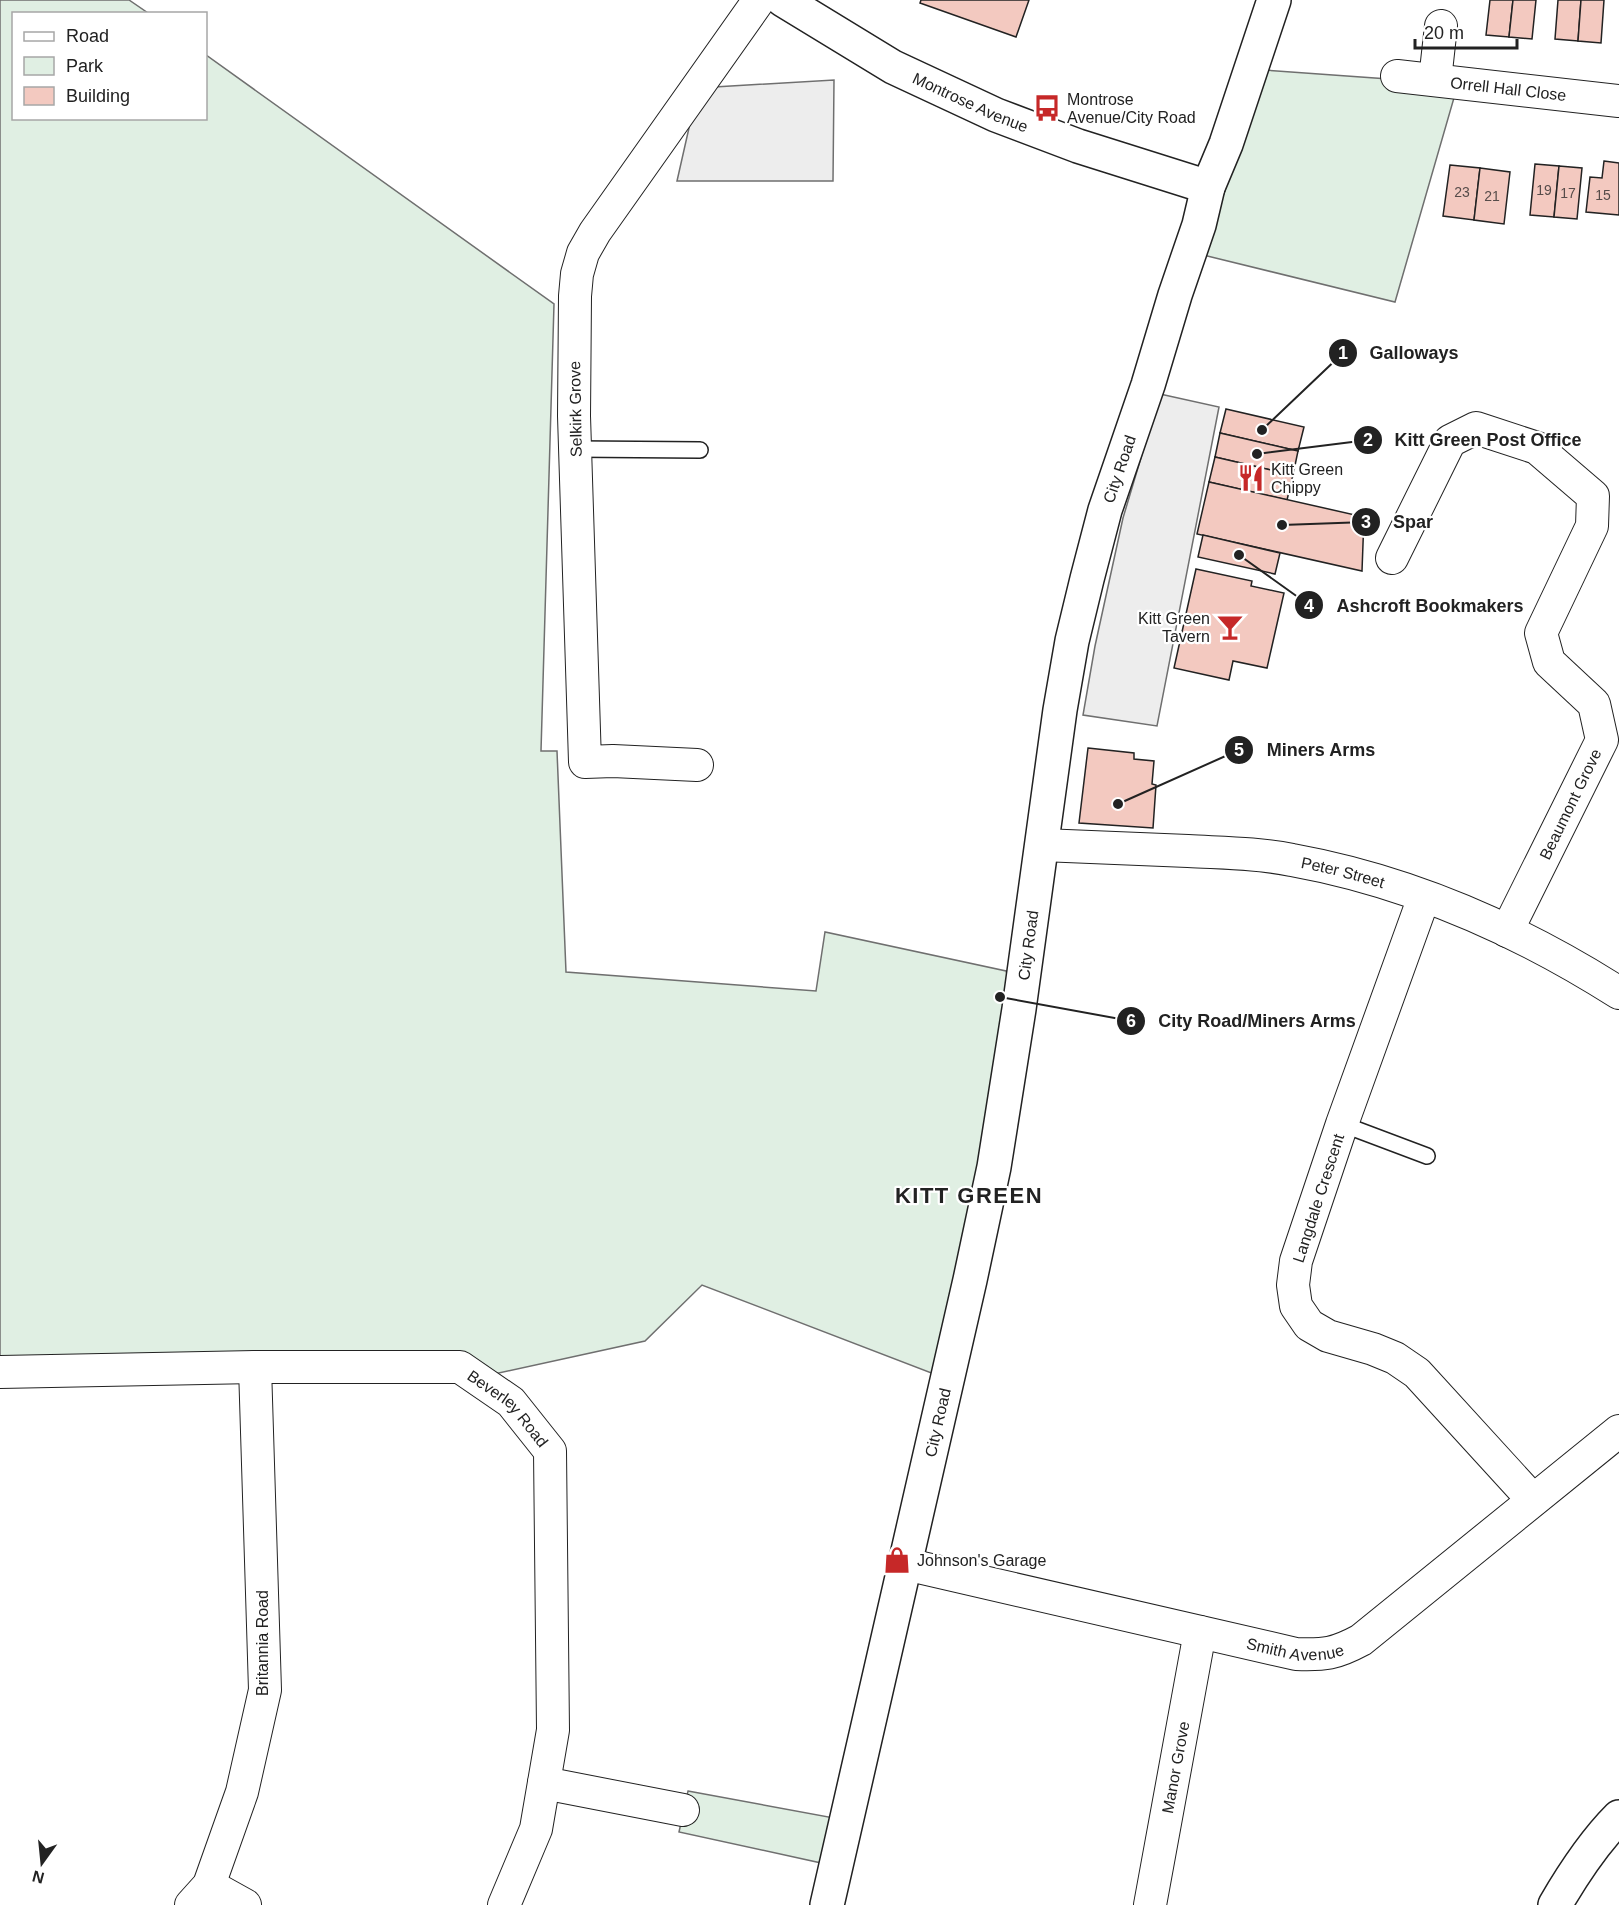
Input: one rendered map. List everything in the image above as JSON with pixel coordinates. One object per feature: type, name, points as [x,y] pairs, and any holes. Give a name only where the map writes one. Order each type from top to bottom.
[{"type":"street","name":"Selkirk Grove","points":[[697,765],[585,762],[575,449],[575,296],[577,274],[583,253],[595,232],[759,0]]},
{"type":"street","name":"Montrose Avenue","points":[[783,0],[893,66],[996,115],[1078,146],[1208,187]]},
{"type":"street","name":"City Road","points":[[827,1905],[994,1167],[1072,640],[1105,510],[1148,385],[1199,225],[1208,187],[1226,144],[1274,0]]},
{"type":"street","points":[[1435,80],[1441,26]]},
{"type":"street","name":"Orrell Hall Close","points":[[1397,76],[1619,101]]},
{"type":"street","name":"Beaumont Grove","points":[[1392,558],[1450,441],[1476,428],[1537,448],[1593,496],[1592,526],[1541,633],[1549,662],[1594,704],[1602,740],[1507,931]]},
{"type":"street","name":"Peter Street","points":[[1042,845],[1246,854],[1291,859],[1377,880],[1507,931],[1555,954],[1619,993]]},
{"type":"street","name":"Langdale Crescent","points":[[1424,897],[1342,1124],[1296,1261],[1293,1285],[1296,1306],[1309,1325],[1328,1336],[1395,1358],[1417,1373],[1533,1500]]},
{"type":"street","name":"Beverley Road","points":[[0,1372],[255,1366],[460,1367],[511,1402],[550,1450],[553,1730],[536,1829],[504,1905]]},
{"type":"street","name":"Britannia Road","points":[[200,1895],[242,1792],[265,1690],[255,1366]]},
{"type":"street","name":"Smith Avenue","points":[[904,1564],[1296,1654],[1326,1655],[1361,1640],[1619,1431]]},
{"type":"street","name":"Manor Grove","points":[[1150,1905],[1200,1632]]},
{"type":"street","points":[[544,1783],[683,1810]]},
{"type":"street","points":[[1555,1905],[1573,1874],[1619,1817]]},
{"type":"street","points":[[200,1895],[245,1905]]},
{"type":"lane","points":[[575,449],[700,450]]},
{"type":"lane","points":[[1342,1124],[1427,1156]]},
{"type":"green space","points":[[0,0],[129,0],[147,12],[12,12],[12,120],[207,120],[207,56],[554,304],[541,751],[557,751],[566,972],[816,991],[825,932],[1006,971],[1019,1009],[947,1379],[702,1285],[645,1341],[476,1378],[0,1375]]},
{"type":"green space","points":[[1250,69],[1458,84],[1395,302],[1191,252]]},
{"type":"green space","points":[[688,1791],[845,1820],[835,1866],[679,1832]]},
{"type":"shaded area","points":[[834,80],[833,181],[677,181],[698,88]]},
{"type":"shaded area","points":[[1160,394],[1219,407],[1157,726],[1083,715],[1095,646],[1123,518]]},
{"type":"building","points":[[921,0],[1029,0],[1016,37],[920,3]]},
{"type":"building","points":[[1490,0],[1513,0],[1509,37],[1486,35]]},
{"type":"building","points":[[1513,0],[1536,0],[1532,39],[1509,37]]},
{"type":"building","points":[[1558,0],[1581,0],[1578,41],[1555,39]]},
{"type":"building","points":[[1581,0],[1604,0],[1601,43],[1578,41]]},
{"type":"building","points":[[1604,161],[1619,163],[1619,215],[1586,212],[1590,177],[1602,178]]},
{"type":"building","points":[[1535,164],[1559,166],[1554,217],[1530,215]]},
{"type":"building","points":[[1450,165],[1480,168],[1474,220],[1443,216]]},
{"type":"building","points":[[1559,166],[1582,168],[1577,219],[1554,217]]},
{"type":"building","points":[[1480,168],[1510,172],[1504,224],[1474,220]]},
{"type":"building","points":[[1226,409],[1304,427],[1298,451],[1220,433]]},
{"type":"building","points":[[1220,433],[1298,451],[1293,475],[1215,457]]},
{"type":"building","name":"Kitt Green Chippy","points":[[1215,457],[1293,475],[1287,500],[1209,482]]},
{"type":"building","points":[[1209,482],[1364,517],[1362,571],[1197,534]]},
{"type":"building","points":[[1203,535],[1280,553],[1275,574],[1198,557]]},
{"type":"building","name":"Kitt Green Tavern","points":[[1196,569],[1252,581],[1251,586],[1284,593],[1267,668],[1233,661],[1229,680],[1174,668]]},
{"type":"building","points":[[1088,748],[1134,753],[1134,759],[1154,761],[1152,784],[1156,785],[1153,828],[1079,823]]},
{"type":"place","name":"Montrose Avenue/City Road","points":[[1047,108]]},
{"type":"place","name":"Galloways","points":[[1262,430]]},
{"type":"place","name":"Kitt Green Post Office","points":[[1257,454]]},
{"type":"place","name":"Kitt Green Chippy","points":[[1251,478]]},
{"type":"place","name":"Spar","points":[[1282,525]]},
{"type":"place","name":"Ashcroft Bookmakers","points":[[1239,555]]},
{"type":"place","name":"Kitt Green Tavern","points":[[1230,627]]},
{"type":"place","name":"Miners Arms","points":[[1118,804]]},
{"type":"place","name":"City Road/Miners Arms","points":[[1000,997]]},
{"type":"place","name":"Johnson's Garage","points":[[897,1560]]},
{"type":"district","name":"KITT GREEN","points":[[969,1195]]}]
